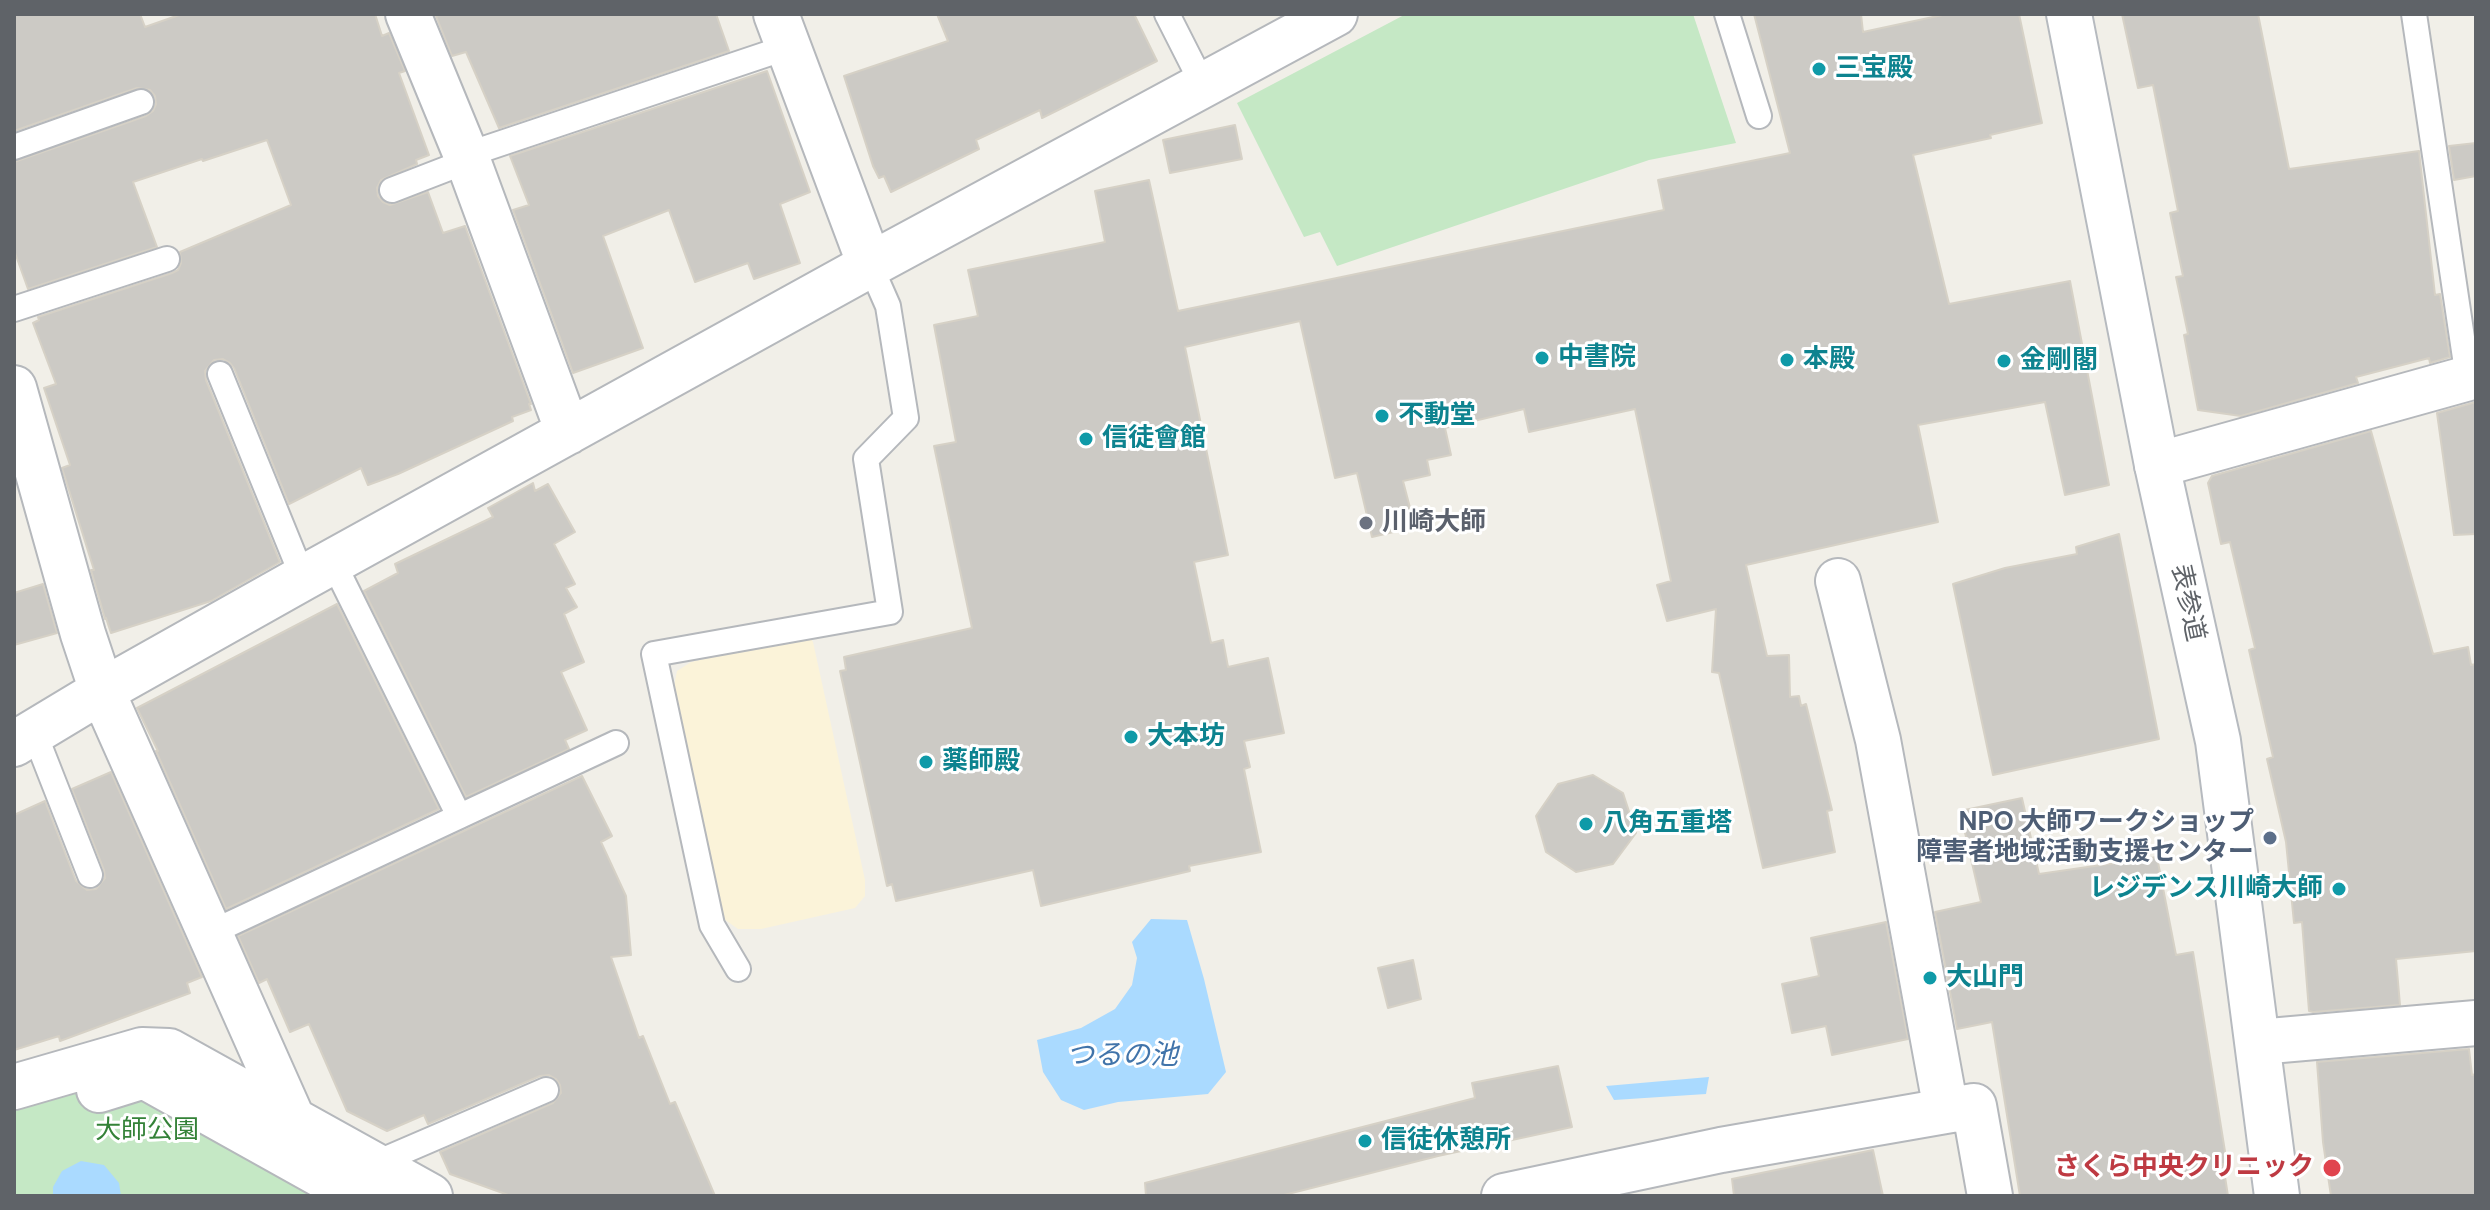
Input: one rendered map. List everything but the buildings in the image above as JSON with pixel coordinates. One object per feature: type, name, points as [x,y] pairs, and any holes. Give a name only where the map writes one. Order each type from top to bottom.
[{"type":"street","points":[[408,14],[466,158],[568,432]]},
{"type":"street","points":[[24,738],[318,570],[870,265],[1335,14]]},
{"type":"street","name":"表参道","points":[[2069,14],[2157,465],[2218,741],[2277,1196]]},
{"type":"street","points":[[782,30],[870,265]]},
{"type":"street","points":[[2157,465],[2473,384]]},
{"type":"street","points":[[14,388],[102,691],[292,1118]]},
{"type":"street","points":[[1838,581],[1878,740],[1946,1110]]},
{"type":"street","points":[[2258,1042],[2476,1023]]},
{"type":"street","points":[[14,1087],[142,1050],[169,1051],[292,1118],[366,1180]]},
{"type":"street","points":[[14,1118],[144,1076],[366,1180],[430,1196]]},
{"type":"street","points":[[1526,1193],[1721,1150],[1974,1106],[1990,1196]]},
{"type":"lane","points":[[1167,14],[1203,85]]},
{"type":"lane","points":[[1727,14],[1759,116]]},
{"type":"lane","points":[[2414,14],[2473,384]]},
{"type":"lane","points":[[392,190],[782,30]]},
{"type":"lane","points":[[14,147],[141,102]]},
{"type":"lane","points":[[14,309],[167,259]]},
{"type":"lane","points":[[738,969],[712,925],[654,654],[890,612],[866,459],[906,418],[888,306],[870,265]]},
{"type":"lane","points":[[220,374],[318,570],[459,816]]},
{"type":"lane","points":[[24,738],[90,875]]},
{"type":"lane","points":[[208,934],[616,743]]},
{"type":"lane","points":[[366,1180],[546,1090]]},
{"type":"green space","points":[[1406,14],[1693,14],[1736,143],[1649,160],[1337,266],[1320,232],[1304,237],[1237,103]]},
{"type":"green space","name":"大師公園","points":[[157,1061],[393,1196],[14,1196],[14,1107]]},
{"type":"sand","points":[[809,636],[813,642],[865,880],[865,896],[855,908],[761,929],[738,929],[724,919],[674,686],[677,671],[691,662]]},
{"type":"water","name":"つるの池","points":[[1151,919],[1187,920],[1226,1072],[1208,1094],[1118,1102],[1084,1110],[1061,1100],[1043,1072],[1037,1040],[1081,1028],[1115,1009],[1132,985],[1137,958],[1132,942]]},
{"type":"water","points":[[1709,1077],[1706,1094],[1614,1100],[1606,1086]]},
{"type":"water","points":[[81,1161],[104,1165],[119,1183],[121,1196],[53,1196],[53,1187],[62,1171]]},
{"type":"place","name":"三宝殿","points":[[1819,69]]},
{"type":"place","name":"中書院","points":[[1542,358]]},
{"type":"place","name":"本殿","points":[[1787,360]]},
{"type":"place","name":"金剛閣","points":[[2004,361]]},
{"type":"place","name":"不動堂","points":[[1382,416]]},
{"type":"place","name":"信徒會館","points":[[1086,439]]},
{"type":"place","name":"川崎大師","points":[[1366,523]]},
{"type":"place","name":"大本坊","points":[[1131,737]]},
{"type":"place","name":"薬師殿","points":[[926,762]]},
{"type":"place","name":"八角五重塔","points":[[1586,824]]},
{"type":"place","name":"NPO 大師ワークショップ 障害者地域活動支援センター","points":[[2270,838]]},
{"type":"place","name":"レジデンス川崎大師","points":[[2339,889]]},
{"type":"place","name":"大山門","points":[[1930,978]]},
{"type":"place","name":"信徒休憩所","points":[[1365,1141]]},
{"type":"place","name":"さくら中央クリニック","points":[[2332,1168]]}]
